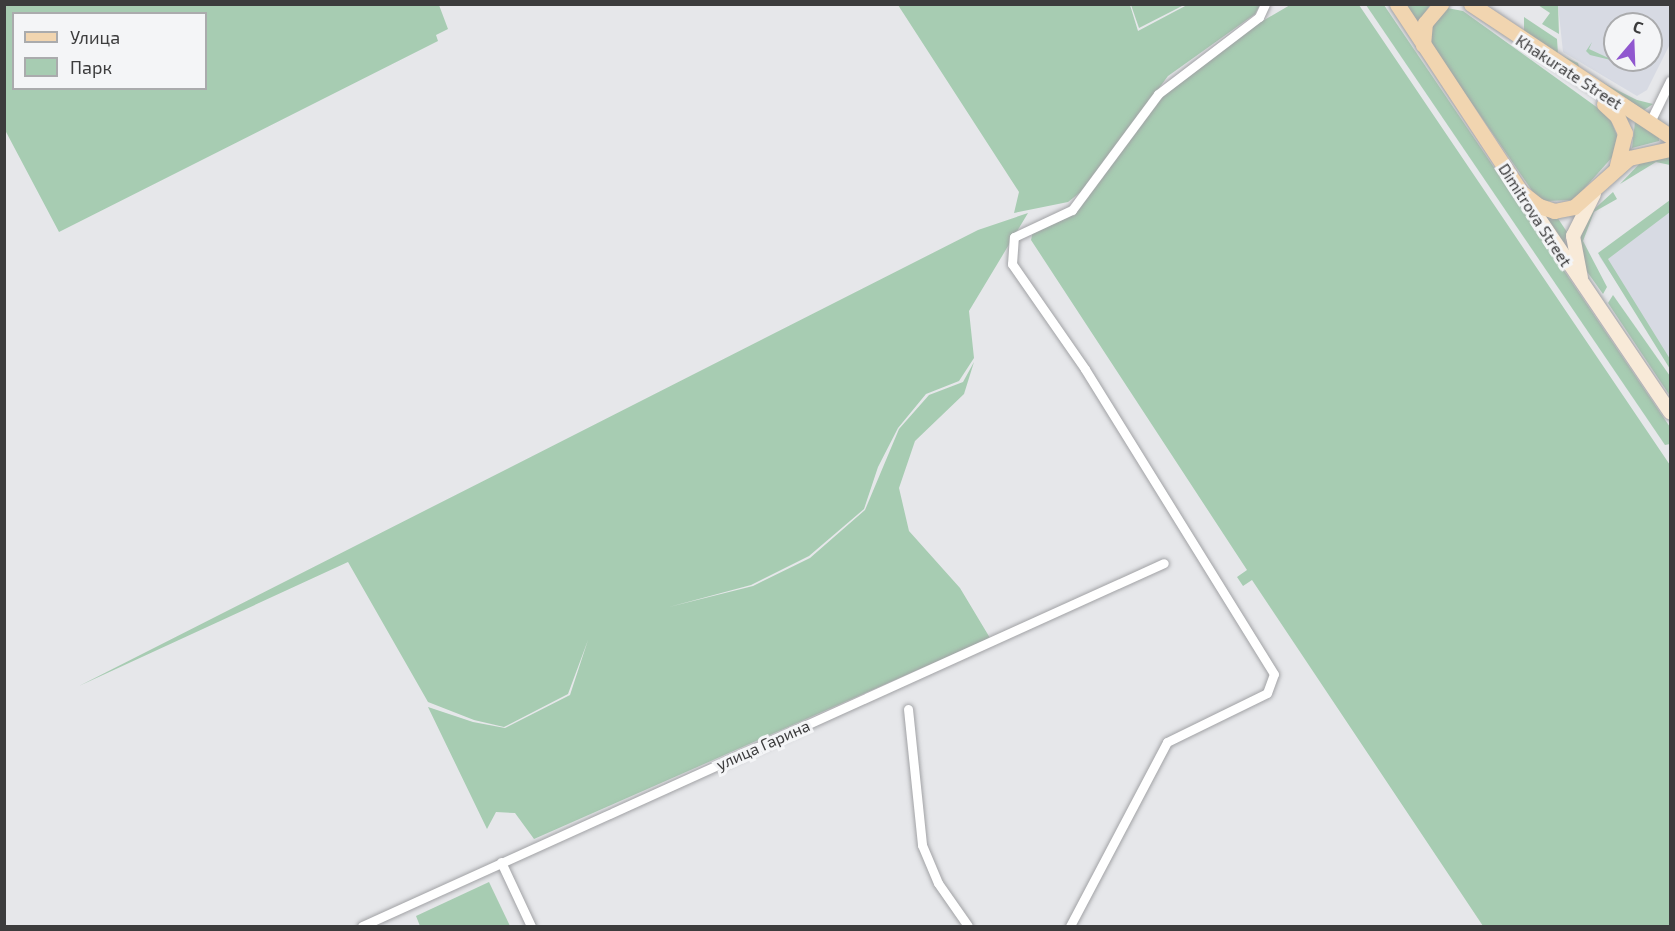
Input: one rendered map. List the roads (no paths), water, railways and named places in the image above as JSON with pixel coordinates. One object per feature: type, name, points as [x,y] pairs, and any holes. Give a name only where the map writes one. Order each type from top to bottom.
[{"type":"main road","name":"Dimitrova Street","points":[[1396,4],[1521,192],[1550,242],[1581,278],[1671,412]]},
{"type":"main road","points":[[1423,45],[1425,23],[1441,4]]},
{"type":"main road","name":"Khakurate Street","points":[[1470,5],[1586,84],[1671,136]]},
{"type":"main road","points":[[1581,278],[1573,236],[1594,194],[1617,166],[1625,143],[1621,122],[1586,84]]},
{"type":"main road","points":[[1617,166],[1644,152],[1671,149]]},
{"type":"main road","points":[[1521,192],[1554,211],[1594,194]]},
{"type":"street","points":[[1070,927],[1083,907],[1167,742],[1267,693],[1274,675],[1084,369],[1012,264],[1014,237],[1072,210],[1158,94],[1259,17],[1265,4]]},
{"type":"street","points":[[1649,124],[1671,81]]},
{"type":"street","name":"улица Гарина","points":[[362,927],[1164,563]]},
{"type":"street","points":[[908,709],[922,845],[938,883],[968,927]]},
{"type":"street","points":[[501,862],[531,927]]},
{"type":"street","points":[[1061,927],[1083,907]]}]
